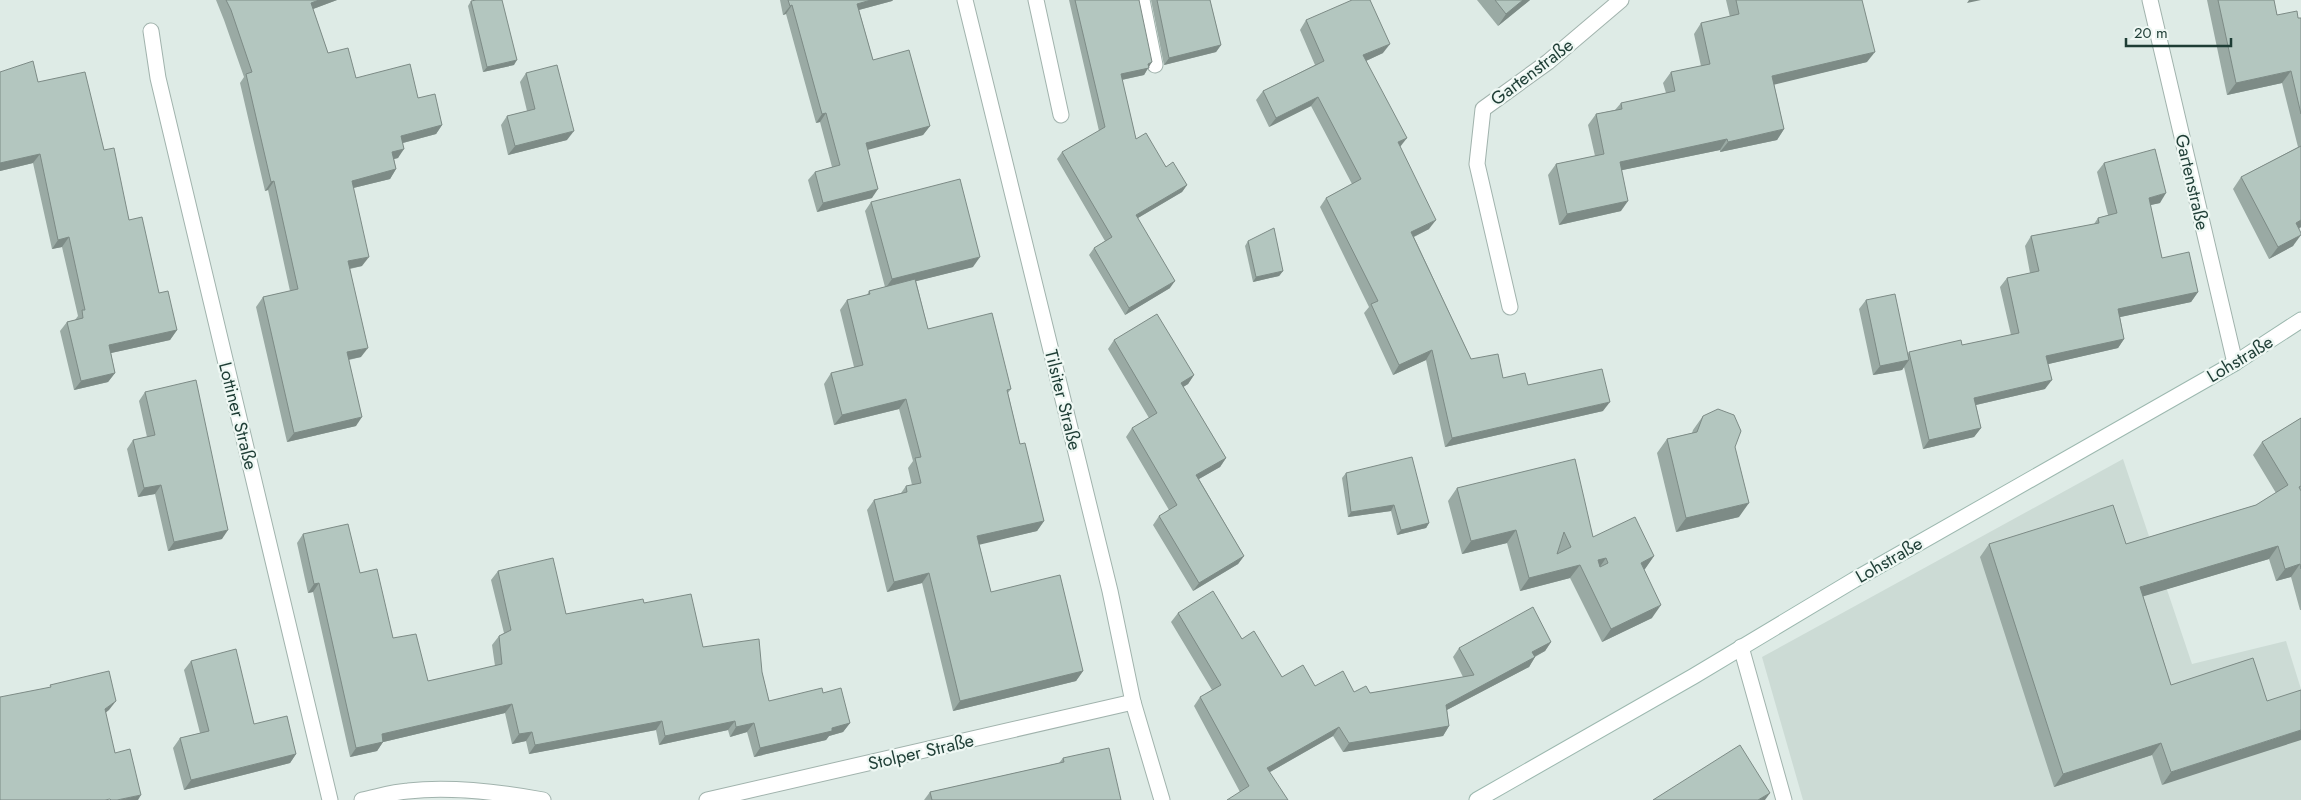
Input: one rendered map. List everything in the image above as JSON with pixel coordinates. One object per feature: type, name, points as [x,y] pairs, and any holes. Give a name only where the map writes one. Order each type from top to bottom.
[{"type":"street","name":"Tilsiter Straße","points":[[965,0],[1110,591],[1134,702],[1162,800]]},
{"type":"street","points":[[1036,0],[1061,115]]},
{"type":"street","points":[[1142,0],[1155,65]]},
{"type":"street","name":"Gartenstraße","points":[[1510,307],[1477,164],[1483,109],[1548,62],[1621,0]]},
{"type":"street","name":"Gartenstraße","points":[[2150,0],[2235,363]]},
{"type":"street","name":"Lottiner Straße","points":[[150,31],[163,97],[330,800]]},
{"type":"street","name":"Lohstraße","points":[[1477,800],[1854,580],[2235,363],[2301,320]]},
{"type":"street","points":[[1741,647],[1784,800]]},
{"type":"street","name":"Stolper Straße","points":[[707,800],[1134,702]]},
{"type":"street","points":[[362,800],[407,791],[450,790],[510,794],[543,800]]},
{"type":"shaded area","points":[[2123,459],[2192,664],[2286,641],[2301,689],[2301,800],[1803,800],[1762,657]]},
{"type":"building","points":[[226,0],[319,0],[311,3],[328,53],[348,48],[356,78],[410,64],[418,98],[435,94],[442,125],[401,136],[404,149],[392,152],[396,169],[352,181],[369,257],[348,261],[368,348],[347,352],[362,417],[294,433],[263,297],[298,289],[274,181],[271,182],[246,74],[252,72]]},
{"type":"building","points":[[502,0],[517,60],[487,67],[471,1]]},
{"type":"building","points":[[788,0],[871,0],[857,4],[873,60],[909,50],[930,126],[866,143],[878,189],[823,203],[815,172],[840,165],[826,113],[822,114],[792,5],[790,6]]},
{"type":"building","points":[[1075,0],[1139,0],[1152,62],[1148,64],[1149,68],[1121,74],[1136,139],[1146,133],[1166,167],[1173,162],[1187,185],[1136,215],[1175,281],[1129,308],[1094,248],[1112,237],[1062,152],[1105,127]]},
{"type":"building","points":[[1157,0],[1210,0],[1221,45],[1169,58]]},
{"type":"building","points":[[1352,0],[1370,0],[1390,44],[1363,55],[1407,138],[1398,142],[1436,220],[1411,232],[1471,359],[1498,354],[1503,378],[1525,373],[1528,385],[1602,369],[1610,402],[1452,438],[1432,350],[1399,365],[1371,304],[1378,301],[1326,198],[1361,179],[1318,97],[1276,118],[1263,91],[1324,61],[1306,20]]},
{"type":"building","points":[[1495,0],[1523,0],[1506,14]]},
{"type":"building","points":[[1736,0],[1862,0],[1875,52],[1772,76],[1784,129],[1728,142],[1727,139],[1620,162],[1628,201],[1567,214],[1556,164],[1604,154],[1596,114],[1622,109],[1621,103],[1675,91],[1671,72],[1710,64],[1701,23],[1739,14]]},
{"type":"building","points":[[2218,0],[2274,0],[2277,15],[2297,11],[2298,18],[2301,18],[2301,114],[2291,71],[2236,83]]},
{"type":"building","points":[[33,61],[38,82],[85,72],[104,150],[114,148],[129,220],[142,217],[159,293],[168,291],[177,330],[109,345],[115,373],[81,381],[67,322],[83,318],[82,310],[85,310],[69,237],[58,240],[40,154],[0,163],[0,72]]},
{"type":"building","points":[[557,65],[574,131],[515,146],[507,116],[535,109],[526,73]]},
{"type":"building","points":[[2301,146],[2301,220],[2296,223],[2301,235],[2278,247],[2241,177]]},
{"type":"building","points":[[2155,149],[2166,193],[2149,198],[2162,258],[2189,252],[2198,292],[2118,309],[2124,339],[2046,356],[2052,380],[1974,398],[1981,428],[1929,440],[1909,352],[1961,340],[1962,345],[2019,333],[2007,278],[2039,271],[2031,236],[2099,223],[2098,218],[2117,213],[2104,163]]},
{"type":"building","points":[[960,179],[980,257],[892,279],[871,202]]},
{"type":"building","points":[[1274,228],[1283,271],[1256,277],[1248,241]]},
{"type":"building","points":[[915,279],[928,329],[992,313],[1011,389],[1007,390],[1020,444],[1025,443],[1044,521],[977,536],[991,592],[1060,575],[1083,671],[960,701],[929,573],[894,582],[874,500],[907,492],[906,486],[921,483],[915,458],[921,457],[906,399],[842,415],[831,373],[863,365],[847,300],[870,294],[869,291]]},
{"type":"building","points":[[1895,294],[1909,360],[1880,366],[1866,300]]},
{"type":"building","points":[[1157,314],[1194,375],[1181,383],[1226,458],[1196,475],[1244,556],[1199,583],[1159,516],[1177,505],[1132,428],[1157,413],[1114,340]]},
{"type":"building","points":[[196,380],[228,530],[174,542],[161,485],[144,488],[133,440],[155,435],[145,392]]},
{"type":"building","points":[[1718,409],[1734,415],[1741,431],[1735,447],[1749,503],[1686,518],[1667,439],[1697,432],[1703,416]]},
{"type":"building","points":[[2301,418],[2301,486],[2299,487],[2301,491],[2301,569],[2300,564],[2285,569],[2278,546],[2140,587],[2171,685],[2253,658],[2267,701],[2301,690],[2301,730],[2171,772],[2161,743],[2063,774],[1989,544],[2113,505],[2126,544],[2256,505],[2288,485],[2262,442]]},
{"type":"building","points":[[1412,457],[1429,523],[1401,530],[1394,505],[1351,512],[1346,473]]},
{"type":"building","points":[[1575,459],[1593,537],[1635,517],[1654,556],[1641,563],[1661,605],[1611,629],[1580,565],[1529,578],[1516,530],[1471,541],[1457,488]],"holes":[[[1564,532],[1571,547],[1557,554]],[[1606,558],[1608,563],[1600,567],[1598,560]]]},
{"type":"building","points":[[348,524],[360,573],[377,569],[393,638],[416,634],[428,681],[502,664],[499,636],[511,630],[498,571],[553,558],[566,614],[643,599],[644,603],[691,594],[703,647],[759,639],[762,672],[769,701],[822,688],[823,693],[841,688],[850,723],[832,728],[832,731],[760,748],[754,723],[736,727],[735,721],[665,736],[662,721],[535,745],[532,732],[519,734],[512,704],[382,734],[383,742],[356,748],[319,583],[314,584],[303,534]]},
{"type":"building","points":[[1213,591],[1242,639],[1254,631],[1282,677],[1303,665],[1315,686],[1343,671],[1354,692],[1366,686],[1370,693],[1474,675],[1459,648],[1533,607],[1551,642],[1532,652],[1535,657],[1446,705],[1449,726],[1349,743],[1339,727],[1267,768],[1288,800],[1227,800],[1249,786],[1200,697],[1221,685],[1178,613]]},
{"type":"building","points":[[236,649],[254,724],[287,716],[296,754],[191,780],[180,738],[209,731],[191,661]]},
{"type":"building","points":[[109,671],[116,701],[105,709],[115,753],[130,749],[141,795],[117,800],[0,800],[0,697],[51,687],[50,685]]},
{"type":"building","points":[[1740,745],[1770,793],[1758,800],[1653,800]]},
{"type":"building","points":[[1109,748],[1121,800],[932,800],[930,792],[1064,762],[1063,758]]}]
